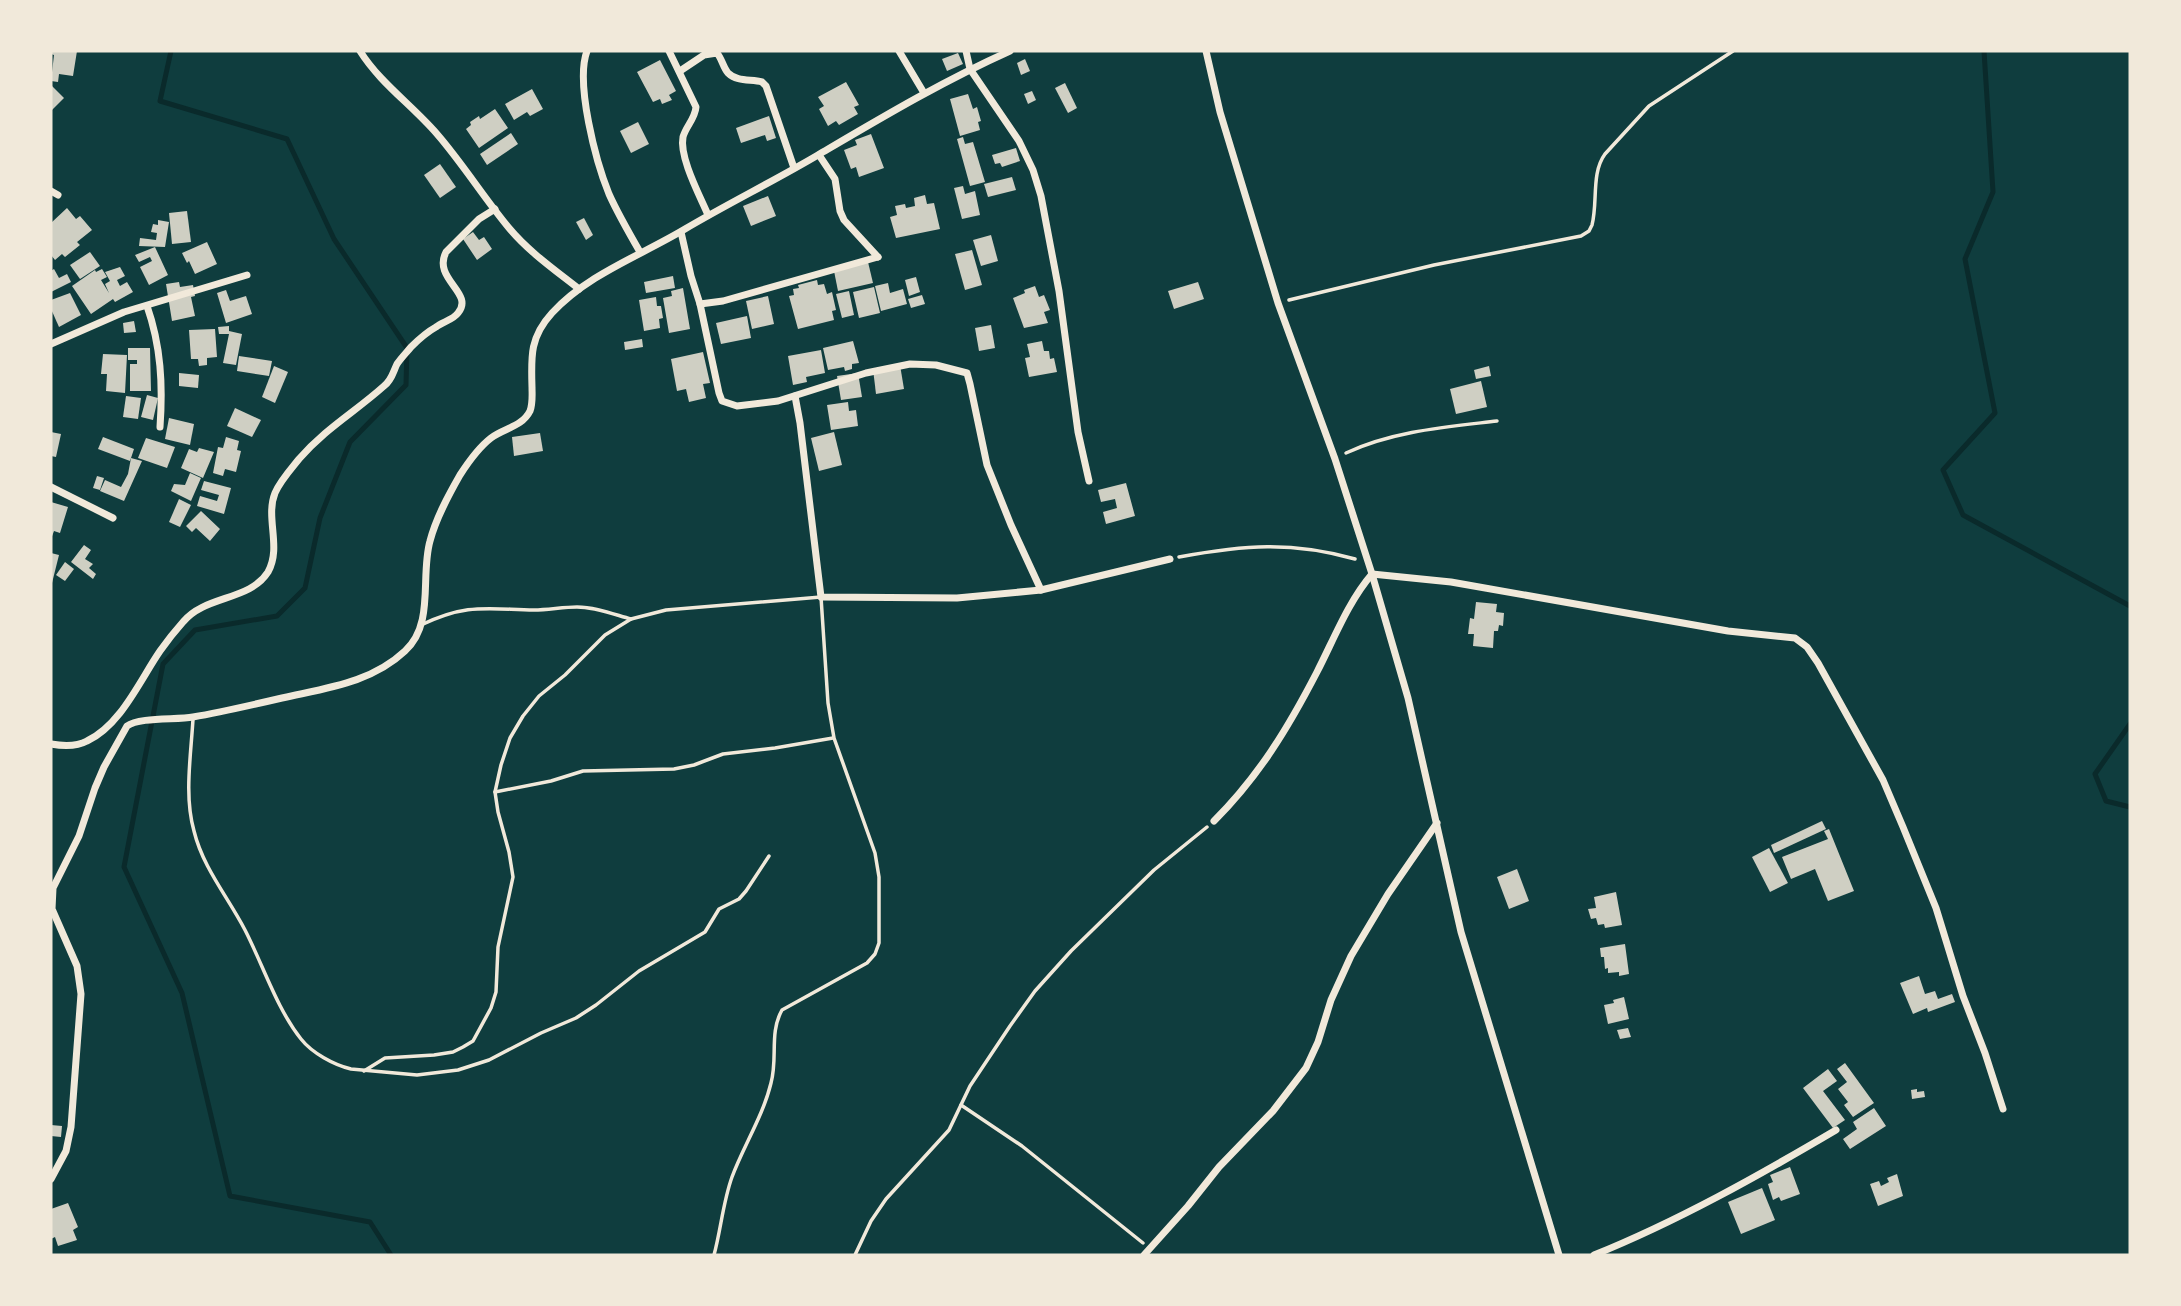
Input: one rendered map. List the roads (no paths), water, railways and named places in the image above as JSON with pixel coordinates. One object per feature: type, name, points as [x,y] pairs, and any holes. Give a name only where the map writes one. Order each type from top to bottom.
[{"type":"street","points":[[360,51],[382,80],[458,157],[495,209],[527,246],[579,289]]},
{"type":"street","points":[[587,51],[583,69],[585,97],[600,167],[610,195],[640,252]]},
{"type":"street","points":[[669,51],[696,107],[695,116],[684,134],[683,146],[690,172],[708,215]]},
{"type":"street","points":[[899,51],[925,93]]},
{"type":"street","points":[[966,51],[970,69],[1018,141],[1033,170],[1041,197],[1059,291],[1078,432],[1089,481]]},
{"type":"street","points":[[51,1179],[66,1151],[71,1127],[81,994],[77,966],[51,909],[53,888],[79,836],[104,766],[127,726],[140,720],[160,721],[193,717],[356,681],[386,667],[408,649],[421,625],[426,555],[443,507],[474,453],[494,436],[517,426],[529,412],[533,397],[531,357],[538,331],[553,313],[579,289],[640,252],[681,232],[925,93],[1010,51]]},
{"type":"street","points":[[1206,51],[1220,112],[1278,303],[1335,459],[1372,574],[1408,698],[1461,932],[1559,1255]]},
{"type":"street","points":[[680,71],[704,55],[717,53],[727,72],[733,77],[762,82],[766,86],[794,168]]},
{"type":"street","points":[[700,304],[723,301],[878,257],[844,220],[835,179],[819,155]]},
{"type":"street","points":[[51,744],[71,745],[87,741],[111,723],[160,651],[192,611],[241,593],[258,583],[268,571],[273,556],[274,494],[285,477],[323,434],[387,384],[397,364],[411,348],[434,328],[457,315],[461,309],[461,299],[456,288],[445,276],[443,257],[479,219],[495,209]]},
{"type":"street","points":[[681,232],[722,401],[737,406],[778,401],[866,373],[910,365],[936,365],[967,373],[987,465],[1041,590]]},
{"type":"street","points":[[51,344],[124,312],[247,275]]},
{"type":"street","points":[[147,306],[160,353],[160,427]]},
{"type":"street","points":[[795,396],[821,597],[957,598],[1041,590],[1170,559]]},
{"type":"street","points":[[51,488],[113,518]]},
{"type":"street","points":[[1214,821],[1241,794],[1271,753],[1301,705],[1352,602],[1372,574]]},
{"type":"street","points":[[1372,574],[1451,582],[1728,631],[1795,638],[1807,647],[1883,780],[1936,908],[1963,996],[2003,1109]]},
{"type":"street","points":[[1147,1252],[1219,1167],[1273,1111],[1306,1068],[1318,1042],[1331,1000],[1351,956],[1388,894],[1437,824]]},
{"type":"street","points":[[1594,1255],[1654,1229],[1727,1192],[1836,1130]]},
{"type":"lane","points":[[363,1071],[385,1058],[434,1055],[453,1052],[463,1047],[473,1041],[491,1007],[496,992],[498,947],[513,877],[495,792],[500,765],[510,738],[539,696],[597,643],[631,619],[666,610],[821,597],[828,703],[834,737],[875,853],[879,877],[878,943],[875,954],[867,963],[782,1010],[776,1021],[772,1080],[765,1105],[741,1152],[731,1180],[714,1255]]},
{"type":"lane","points":[[421,625],[461,610],[479,607],[534,610],[591,608],[631,619]]},
{"type":"lane","points":[[193,717],[189,795],[193,829],[203,860],[242,925],[286,1016],[303,1041],[342,1067],[417,1075],[458,1070],[489,1060],[576,1018],[596,1006],[639,971],[705,932],[719,909],[739,899],[746,891],[769,856]]},
{"type":"lane","points":[[495,792],[551,781],[583,771],[674,769],[723,754],[834,737]]},
{"type":"waterway","points":[[171,51],[160,101],[287,139],[334,239],[407,348],[406,385],[350,442],[320,518],[305,588],[277,616],[195,630],[163,664],[124,867],[182,993],[230,1196],[370,1222],[391,1255]]},
{"type":"waterway","points":[[1984,51],[1993,192],[1965,259],[1995,413],[1943,470],[1963,515],[2130,606]]},
{"type":"waterway","points":[[2130,724],[2095,774],[2106,801],[2130,807]]}]
